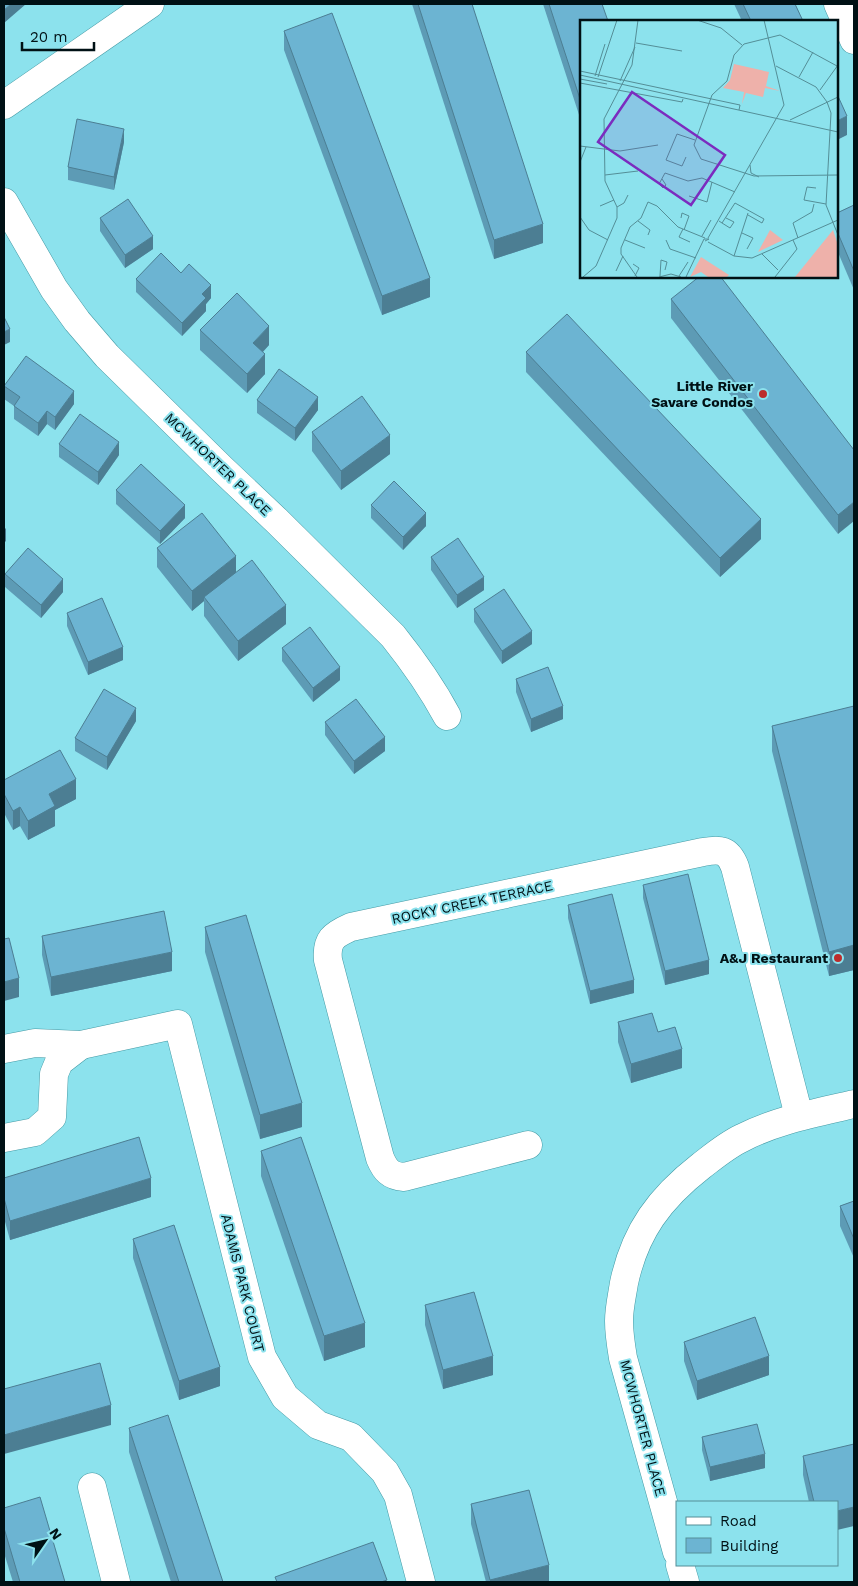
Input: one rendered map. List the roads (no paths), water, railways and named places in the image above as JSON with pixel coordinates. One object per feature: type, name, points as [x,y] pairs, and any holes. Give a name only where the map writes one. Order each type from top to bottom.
[{"type":"street","points":[[4,105],[150,4]]},
{"type":"street","points":[[838,4],[854,40]]},
{"type":"street","name":"MCWHORTER PLACE","points":[[4,202],[54,290],[107,356],[393,636],[420,672],[447,716]]},
{"type":"street","name":"ROCKY CREEK TERRACE","points":[[528,1145],[407,1176],[397,1177],[389,1173],[380,1158],[328,960],[327,951],[330,940],[342,931],[352,928],[703,852],[718,850],[724,852],[729,855],[735,867],[799,1116]]},
{"type":"street","name":"ADAMS PARK COURT","points":[[4,1049],[35,1043],[80,1045],[178,1024],[262,1358],[285,1397],[318,1426],[351,1437],[385,1472],[398,1495],[421,1582]]},
{"type":"street","name":"ADAMS PARK COURT","points":[[4,1138],[35,1132],[52,1117],[54,1074],[59,1062],[80,1045]]},
{"type":"street","name":"MCWHORTER PLACE","points":[[676,1548],[623,1358],[619,1321],[620,1302],[632,1251],[641,1232],[667,1196],[706,1161],[742,1138],[799,1116],[854,1104]]},
{"type":"street","points":[[92,1487],[116,1582]]},
{"type":"street","points":[[680,1566],[685,1582]]},
{"type":"place","name":"Little River Savare Condos","points":[[763,394]]},
{"type":"place","name":"A&J Restaurant","points":[[838,958]]}]
